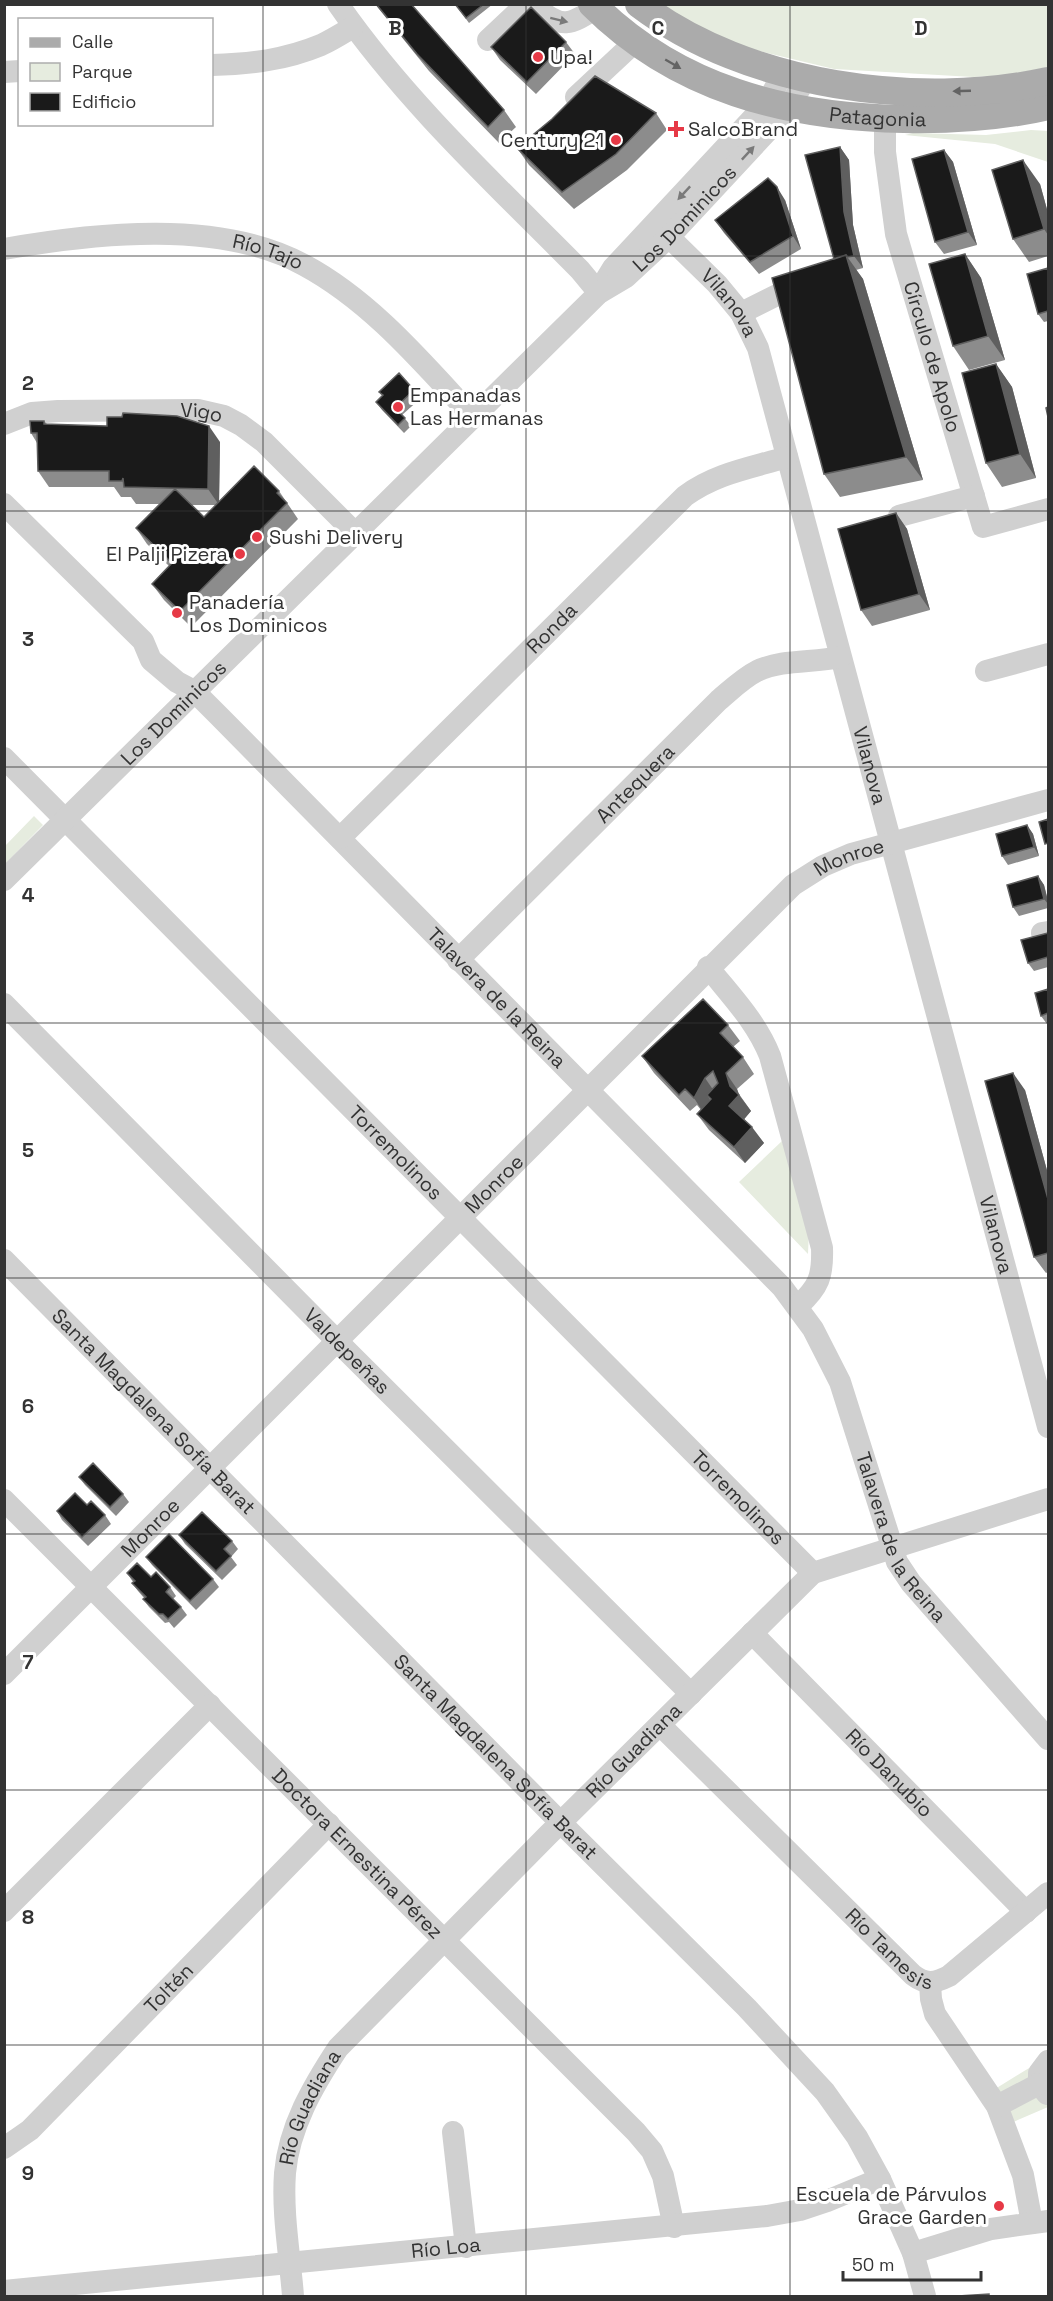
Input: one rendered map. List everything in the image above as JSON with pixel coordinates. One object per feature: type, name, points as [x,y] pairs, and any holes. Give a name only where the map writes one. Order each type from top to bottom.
[{"type":"main road","name":"Patagonia","points":[[639,4],[667,24],[708,46],[744,61],[795,75],[859,87],[940,92],[1002,89],[1048,81]]},
{"type":"main road","name":"Patagonia","points":[[594,6],[636,40],[693,75],[718,87],[777,106],[885,119],[959,119],[996,116],[1048,106]]},
{"type":"main road","points":[[996,116],[1048,122]]},
{"type":"street","points":[[338,4],[353,27],[418,105],[580,270],[599,293]]},
{"type":"street","points":[[488,40],[515,7],[537,8],[550,19],[564,24],[574,22],[594,6]]},
{"type":"street","points":[[213,65],[254,64],[287,57],[323,45],[353,27]]},
{"type":"street","points":[[567,107],[636,40]]},
{"type":"street","name":"Los Dominicos","points":[[4,880],[599,293],[626,277],[669,237],[777,106],[795,75]]},
{"type":"street","name":"Los Dominicos","points":[[599,293],[614,268],[777,106]]},
{"type":"street","name":"Círculo de Apolo","points":[[885,119],[887,172],[896,234],[983,527],[1048,509]]},
{"type":"street","name":"Río Tajo","points":[[4,249],[67,240],[161,235],[210,237],[275,251],[313,270],[373,314],[417,356],[473,417]]},
{"type":"street","name":"Vilanova","points":[[669,237],[717,285],[745,320],[758,348],[1048,1426]]},
{"type":"street","points":[[745,320],[777,295],[791,294],[824,285]]},
{"type":"street","name":"Vigo","points":[[4,424],[32,413],[58,411],[198,410],[224,416],[264,442],[355,533]]},
{"type":"street","name":"Ronda","points":[[340,838],[685,496],[702,484],[724,474],[787,458]]},
{"type":"street","points":[[899,516],[974,496]]},
{"type":"street","name":"Talavera de la Reina","points":[[4,504],[143,641],[152,660],[177,682],[194,691],[767,1270],[798,1306],[828,1356],[840,1382],[897,1562],[907,1578],[1048,1739]]},
{"type":"street","points":[[987,671],[1048,654]]},
{"type":"street","name":"Antequera","points":[[458,960],[719,700],[740,682],[757,671],[781,664],[840,657]]},
{"type":"street","name":"Torremolinos","points":[[4,758],[813,1573]]},
{"type":"street","name":"Monroe","points":[[4,1674],[793,885],[823,866],[891,842],[1048,800]]},
{"type":"street","points":[[708,968],[747,1014],[763,1038],[770,1056],[822,1248],[819,1281],[810,1295],[798,1306]]},
{"type":"street","name":"Valdepeñas","points":[[4,1004],[691,1694]]},
{"type":"street","name":"Santa Magdalena Sofía Barat","points":[[4,1260],[747,2008],[825,2092],[857,2137],[880,2179],[913,2253],[925,2296]]},
{"type":"street","name":"Río Guadiana","points":[[293,2296],[285,2173],[293,2135],[301,2114],[320,2075],[338,2048],[813,1573],[1048,1499]]},
{"type":"street","name":"Doctora Ernestina Pérez","points":[[4,1500],[446,1941],[652,2151],[663,2176],[674,2227]]},
{"type":"street","name":"Río Danubio","points":[[752,1633],[1026,1912]]},
{"type":"street","points":[[4,1911],[210,1705]]},
{"type":"street","name":"Río Tamesis","points":[[660,1725],[913,1976],[922,1982],[930,1983],[935,2014],[997,2106],[1040,2222]]},
{"type":"street","name":"Toltén","points":[[4,2148],[30,2130],[329,1824]]},
{"type":"street","points":[[930,1983],[949,1976],[1048,1893]]},
{"type":"street","points":[[997,2106],[1044,2089],[1039,2073],[1048,2061]]},
{"type":"street","points":[[453,2132],[465,2247]]},
{"type":"street","name":"Río Loa","points":[[4,2291],[674,2227],[800,2210],[880,2179]]},
{"type":"street","points":[[913,2253],[991,2229],[1040,2222]]},
{"type":"green space","points":[[659,5],[1048,5],[1048,67],[1008,75],[973,77],[834,69],[750,49],[704,29]]},
{"type":"green space","points":[[1031,130],[1048,131],[1048,162],[995,144],[905,135],[913,133],[986,135]]},
{"type":"green space","points":[[34,816],[43,825],[5,864],[5,846]]},
{"type":"green space","points":[[782,1141],[809,1230],[808,1254],[739,1182]]},
{"type":"green space","points":[[1034,2065],[1048,2100],[1048,2107],[1011,2123],[995,2089]]},
{"type":"building","points":[[376,4],[411,4],[504,110],[488,127],[417,54]]},
{"type":"building","points":[[455,4],[484,4],[466,18]]},
{"type":"building","name":"Upa!","points":[[531,7],[566,42],[527,82],[491,47]]},
{"type":"building","points":[[595,76],[656,113],[616,154],[562,192],[517,148],[552,119]]},
{"type":"building","points":[[840,147],[844,212],[854,256],[846,255],[834,259],[805,155]]},
{"type":"building","points":[[944,150],[968,232],[935,242],[912,159]]},
{"type":"building","points":[[1023,160],[1044,229],[1013,239],[992,170]]},
{"type":"building","points":[[768,178],[777,187],[793,236],[750,262],[715,220]]},
{"type":"building","points":[[965,254],[988,336],[953,346],[929,264]]},
{"type":"building","points":[[846,255],[906,457],[824,474],[772,278]]},
{"type":"building","points":[[1048,268],[1048,311],[1038,314],[1027,274]]},
{"type":"building","points":[[996,364],[1020,454],[986,463],[962,373]]},
{"type":"building","points":[[399,373],[414,390],[395,408],[405,418],[398,425],[376,402],[383,395],[379,392]]},
{"type":"building","points":[[123,413],[177,416],[209,426],[208,489],[124,487],[123,478],[122,481],[109,481],[109,471],[38,471],[37,433],[31,433],[30,421],[44,421],[44,424],[107,426],[107,417],[122,417]]},
{"type":"building","points":[[254,466],[279,491],[277,493],[287,503],[180,611],[152,584],[172,563],[136,528],[175,489],[204,517]]},
{"type":"building","points":[[896,513],[919,594],[861,610],[838,529]]},
{"type":"building","points":[[1048,819],[1048,843],[1045,844],[1039,822]]},
{"type":"building","points":[[1027,825],[1034,847],[1002,856],[996,834]]},
{"type":"building","points":[[1038,876],[1044,899],[1013,907],[1007,885]]},
{"type":"building","points":[[1048,933],[1048,957],[1028,963],[1021,940]]},
{"type":"building","points":[[1048,989],[1048,1013],[1041,1016],[1035,993]]},
{"type":"building","points":[[703,999],[728,1025],[720,1033],[743,1057],[726,1073],[730,1086],[739,1095],[729,1106],[752,1127],[734,1147],[697,1114],[711,1099],[707,1095],[718,1083],[713,1071],[705,1078],[694,1098],[685,1089],[679,1095],[642,1056]]},
{"type":"building","points":[[1013,1073],[1048,1199],[1048,1253],[1034,1257],[985,1081]]},
{"type":"building","points":[[93,1463],[123,1494],[110,1507],[79,1477]]},
{"type":"building","points":[[75,1493],[87,1505],[91,1501],[105,1515],[82,1537],[57,1511]]},
{"type":"building","points":[[202,1512],[232,1541],[224,1549],[231,1556],[216,1571],[179,1535]]},
{"type":"building","points":[[169,1534],[213,1579],[190,1601],[146,1557]]},
{"type":"building","points":[[137,1563],[151,1577],[156,1572],[170,1587],[166,1592],[181,1607],[168,1619],[143,1599],[146,1597],[132,1583],[135,1581],[127,1573]]},
{"type":"building","points":[[989,2294],[989,2296],[958,2296]]},
{"type":"place","name":"Upa!","points":[[538,57]]},
{"type":"place","name":"SalcoBrand","points":[[676,129]]},
{"type":"place","name":"Century 21","points":[[616,140]]},
{"type":"place","name":"Empanadas Las Hermanas","points":[[398,407]]},
{"type":"place","name":"Sushi Delivery","points":[[257,537]]},
{"type":"place","name":"El Palji Pizera","points":[[240,554]]},
{"type":"place","name":"Panadería Los Dominicos","points":[[177,613]]},
{"type":"place","name":"Escuela de Párvulos Grace Garden","points":[[999,2206]]}]
